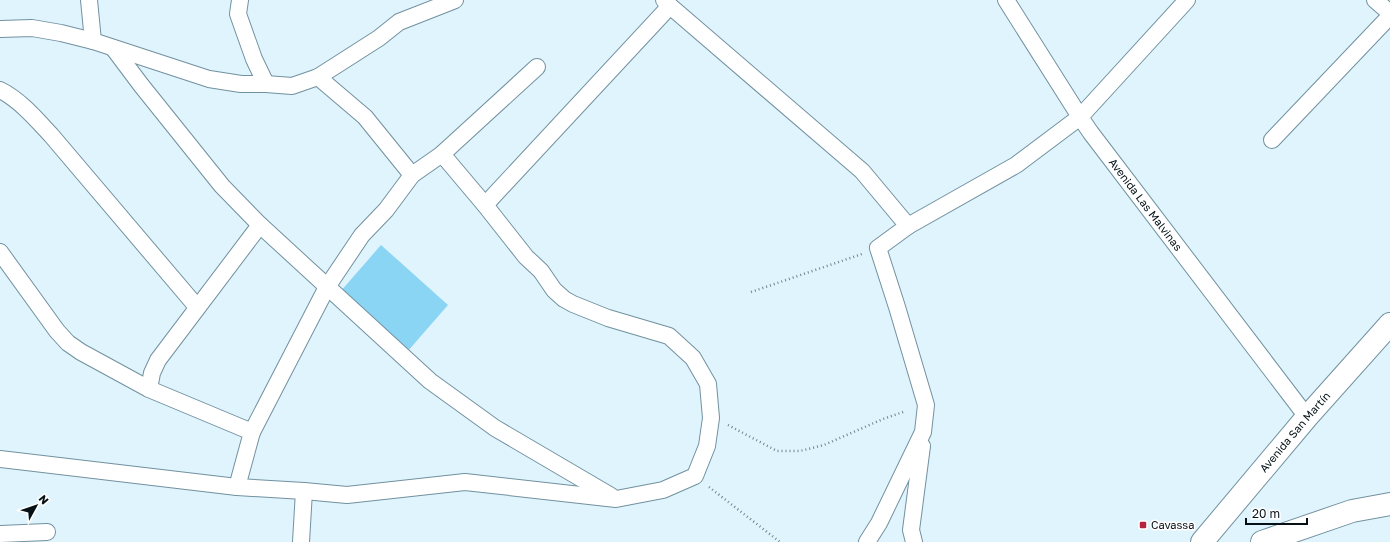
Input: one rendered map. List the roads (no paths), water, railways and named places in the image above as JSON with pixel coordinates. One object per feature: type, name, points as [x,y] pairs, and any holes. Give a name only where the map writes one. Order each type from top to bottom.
[{"type":"main road","name":"Avenida San Martín","points":[[1202,542],[1307,417],[1390,324]]},
{"type":"main road","points":[[1262,542],[1352,512],[1390,504]]},
{"type":"street","points":[[90,0],[93,41]]},
{"type":"street","points":[[240,0],[238,14],[254,59],[266,84]]},
{"type":"street","points":[[0,42],[7,29],[32,28],[93,41],[209,79],[241,84],[292,86],[318,77],[379,38],[399,22],[455,0]]},
{"type":"street","name":"Avenida Las Malvinas","points":[[1006,0],[1091,133],[1307,417]]},
{"type":"street","points":[[914,542],[911,530],[926,405],[878,248],[908,226],[1016,165],[1080,117],[1187,0]]},
{"type":"street","points":[[1272,140],[1390,15],[1375,0]]},
{"type":"street","points":[[485,205],[667,3],[862,172],[908,226]]},
{"type":"street","points":[[114,49],[222,186],[260,225],[430,382],[495,428],[616,499]]},
{"type":"street","points":[[237,487],[252,432],[327,287],[362,235],[386,210],[412,175],[442,154],[537,68]]},
{"type":"street","points":[[318,77],[365,117],[412,175]]},
{"type":"street","points":[[0,90],[10,95],[30,112],[51,135],[197,307]]},
{"type":"street","points":[[0,459],[237,487],[347,495],[465,482],[616,499],[663,490],[695,476],[707,446],[711,418],[708,384],[693,358],[669,336],[608,318],[564,299],[554,290],[541,271],[526,256],[442,154]]},
{"type":"street","points":[[149,389],[152,373],[158,360],[260,225]]},
{"type":"street","points":[[0,252],[68,343],[81,352],[149,389],[252,432]]},
{"type":"street","points":[[867,542],[879,523],[923,432]]},
{"type":"street","points":[[302,542],[304,491]]},
{"type":"street","points":[[0,534],[47,532]]},
{"type":"place","name":"Cavassa","points":[[1143,525]]}]
